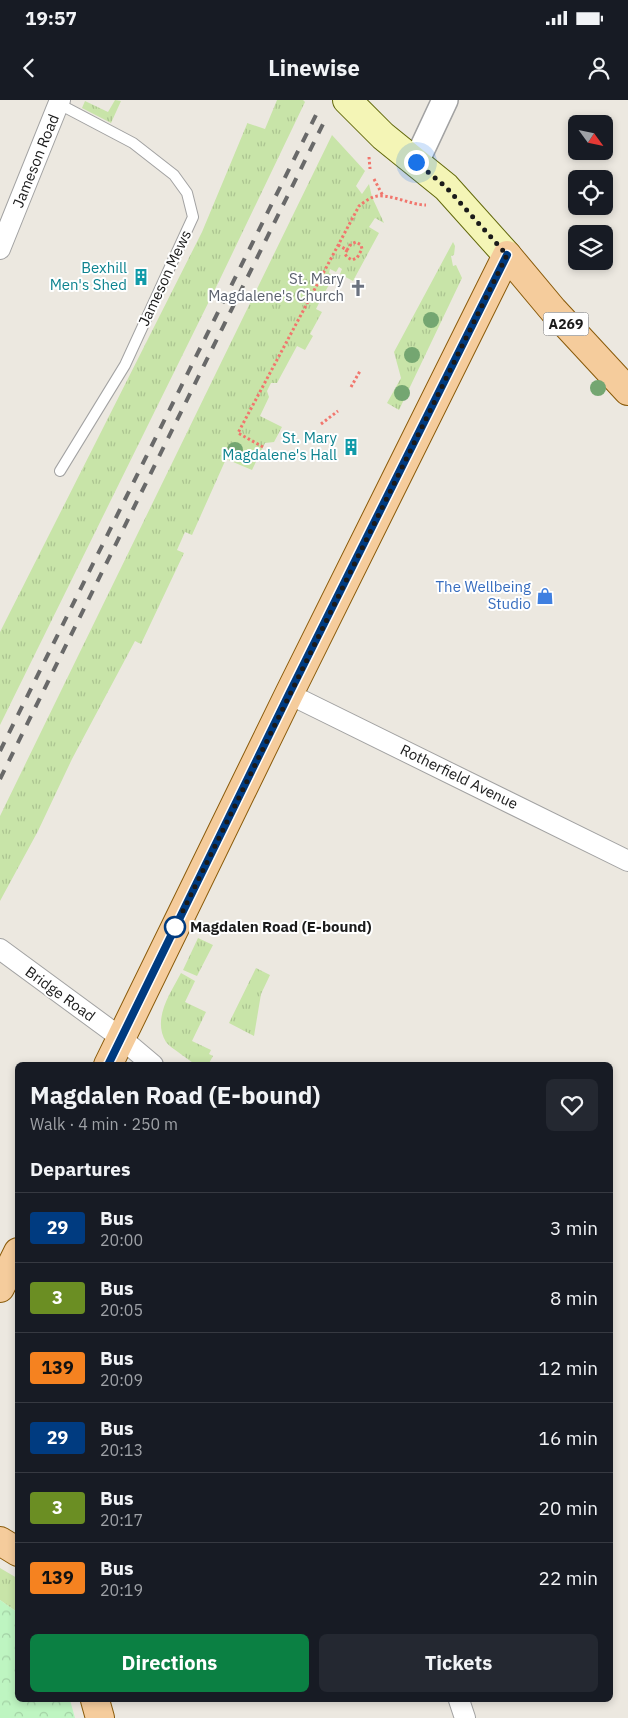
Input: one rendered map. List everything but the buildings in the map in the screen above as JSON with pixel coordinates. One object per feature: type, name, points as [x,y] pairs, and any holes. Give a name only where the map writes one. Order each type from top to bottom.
[{"type":"main road","points":[[109,1062],[289,694],[507,255],[446,187],[383,136],[347,100]]},
{"type":"main road","name":"A269","points":[[507,255],[553,310],[628,391]]},
{"type":"main road","points":[[0,1288],[15,1258]]},
{"type":"main road","points":[[0,1541],[15,1550]]},
{"type":"main road","points":[[95,1702],[100,1718]]},
{"type":"street","points":[[416,162],[445,100]]},
{"type":"street","name":"Jameson Road","points":[[0,249],[59,102]]},
{"type":"street","name":"Rotherfield Avenue","points":[[289,694],[628,861]]},
{"type":"street","name":"Bridge Road","points":[[0,949],[121,1038],[149,1062]]},
{"type":"street","points":[[460,1702],[464,1718]]},
{"type":"lane","name":"Jameson Mews","points":[[59,102],[134,143],[174,175],[188,193],[193,217],[125,365],[60,471]]},
{"type":"path","points":[[374,179],[383,196]]},
{"type":"path","points":[[263,447],[238,433],[359,206],[372,197],[383,196],[417,205],[430,205],[446,187]]},
{"type":"path","points":[[356,242],[361,245],[362,249],[357,258],[352,260],[347,258],[345,254],[348,250],[351,244],[356,242]]},
{"type":"path","points":[[338,245],[348,250]]},
{"type":"path","points":[[351,387],[360,371]]},
{"type":"path","points":[[320,424],[338,411]]},
{"type":"green space","points":[[115,100],[121,101],[111,123],[82,108],[85,101],[108,112]]},
{"type":"green space","points":[[277,100],[303,100],[305,102],[221,277],[0,725],[0,632],[202,232],[247,123],[265,129]]},
{"type":"green space","points":[[332,135],[365,171],[356,186],[362,194],[369,184],[372,197],[384,223],[375,218],[369,227],[379,233],[353,281],[340,274],[342,269],[339,267],[336,272],[330,269],[329,273],[334,276],[321,299],[316,297],[315,300],[319,303],[316,309],[322,312],[310,334],[313,336],[305,350],[297,346],[277,383],[271,383],[267,391],[269,397],[260,416],[282,427],[274,442],[265,443],[252,470],[226,459],[192,535],[185,532],[177,550],[184,553],[141,644],[135,641],[72,759],[38,831],[0,901],[0,816]]},
{"type":"green space","points":[[453,242],[455,246],[454,255],[451,256],[453,266],[456,265],[462,278],[399,410],[387,403],[401,378],[394,352]]},
{"type":"green space","points":[[198,938],[213,945],[197,976],[183,970]]},
{"type":"green space","points":[[256,968],[270,975],[261,994],[254,1036],[229,1023]]},
{"type":"green space","points":[[181,973],[195,981],[185,1002],[206,1012],[192,1041],[211,1050],[209,1054],[213,1056],[210,1062],[193,1062],[166,1042],[161,1024],[164,1007]]},
{"type":"green space","points":[[0,1568],[15,1577],[15,1611],[0,1600]]},
{"type":"green space","points":[[0,1600],[15,1611],[15,1702],[71,1702],[75,1718],[0,1718]]},
{"type":"railway","points":[[0,751],[316,115]]},
{"type":"railway","points":[[0,779],[323,124]]},
{"type":"bus line","name":"29","points":[[109,1062],[289,694],[507,255]]},
{"type":"place","name":"Bexhill Men's Shed","points":[[141,277]]},
{"type":"place","name":"St. Mary Magdalene's Church","points":[[358,288]]},
{"type":"place","name":"St. Mary Magdalene's Hall","points":[[351,447]]},
{"type":"place","name":"The Wellbeing Studio","points":[[545,596]]},
{"type":"place","name":"Magdalen Road (E-bound)","points":[[175,927]]},
{"type":"route","points":[[175,927],[507,255],[446,187],[416,162]]}]
